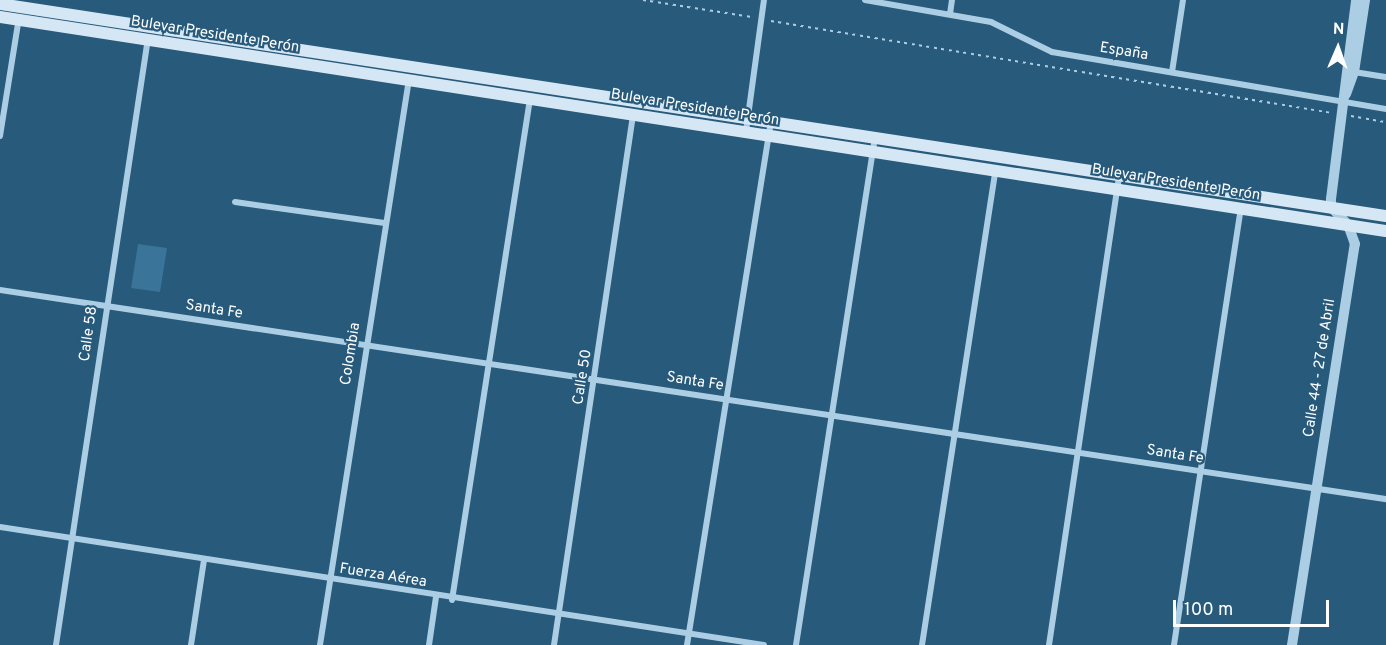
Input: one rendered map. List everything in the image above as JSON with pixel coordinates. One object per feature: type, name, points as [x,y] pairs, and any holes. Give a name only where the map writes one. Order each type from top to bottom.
[{"type":"main road","name":"Bulevar Presidente Perón","points":[[0,4],[771,120],[995,170],[1386,231]]},
{"type":"main road","name":"Bulevar Presidente Perón","points":[[0,17],[746,131],[874,144],[1119,175],[1386,216]]},
{"type":"street","points":[[746,131],[764,0]]},
{"type":"street","name":"España","points":[[865,0],[950,14],[999,25],[1052,52],[1386,109]]},
{"type":"street","points":[[950,14],[952,0]]},
{"type":"street","points":[[1172,72],[1183,0]]},
{"type":"street","points":[[1348,225],[1331,207],[1356,0]]},
{"type":"street","points":[[1342,103],[1354,72],[1365,0]]},
{"type":"street","points":[[0,136],[21,7]]},
{"type":"street","name":"Calle 58","points":[[56,645],[105,305],[150,26]]},
{"type":"street","name":"Colombia","points":[[320,645],[365,345],[412,67]]},
{"type":"street","points":[[1354,72],[1386,77]]},
{"type":"street","points":[[452,600],[530,98]]},
{"type":"street","name":"Calle 50","points":[[554,645],[633,113]]},
{"type":"street","points":[[687,645],[771,120]]},
{"type":"street","points":[[796,645],[874,144]]},
{"type":"street","points":[[922,645],[995,170]]},
{"type":"street","points":[[1048,645],[1079,452],[1119,175]]},
{"type":"street","points":[[235,202],[385,223]]},
{"type":"street","points":[[1174,645],[1241,208]]},
{"type":"street","name":"Calle 44 - 27 de Abril","points":[[1292,645],[1355,244],[1348,225]]},
{"type":"street","name":"Santa Fe","points":[[0,290],[1386,499]]},
{"type":"street","name":"Fuerza Aérea","points":[[0,527],[452,600],[764,645]]},
{"type":"street","points":[[191,645],[204,560]]},
{"type":"street","points":[[429,645],[436,597]]},
{"type":"path","points":[[643,0],[1386,122]]},
{"type":"shaded area","points":[[138,244],[167,248],[160,292],[131,288]]}]
